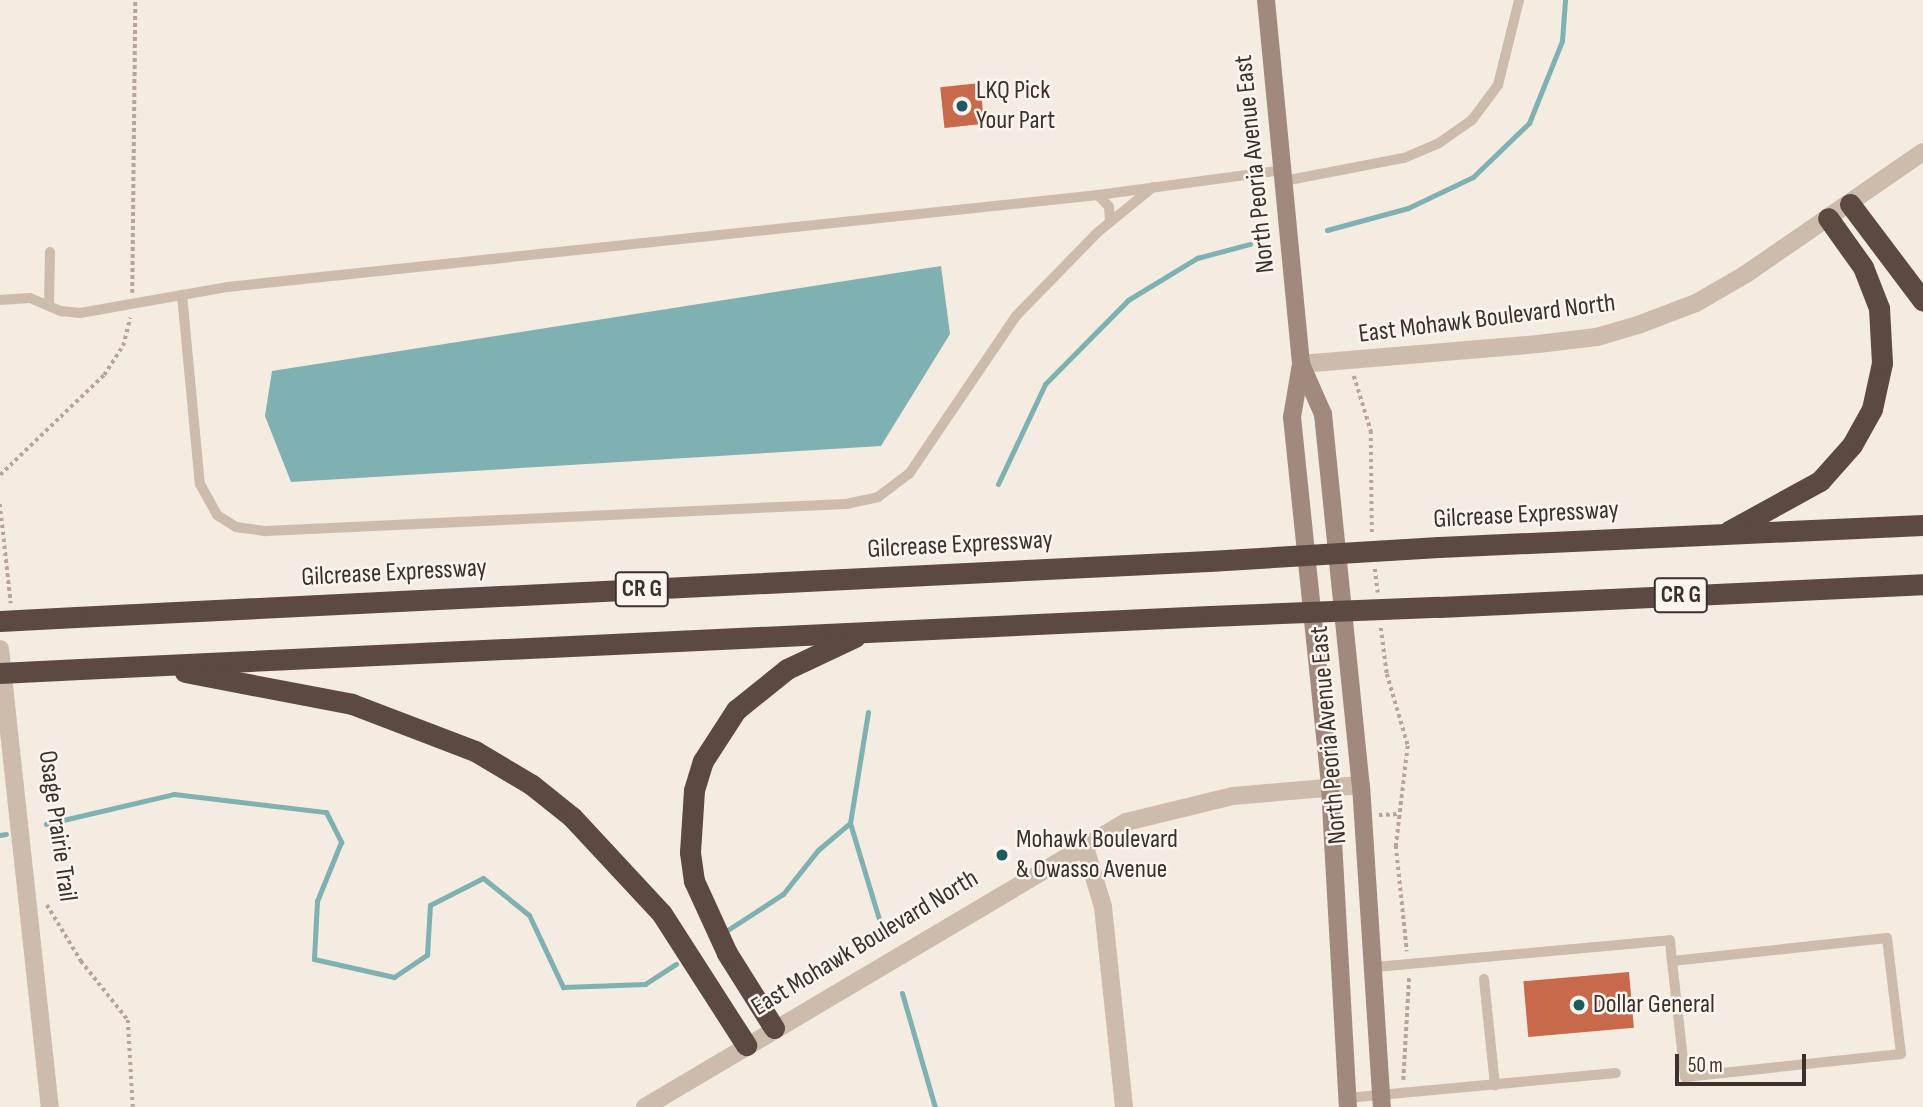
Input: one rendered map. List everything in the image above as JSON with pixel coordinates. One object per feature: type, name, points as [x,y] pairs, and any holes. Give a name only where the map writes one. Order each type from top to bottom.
[{"type":"highway","points":[[1850,204],[1923,301]]},
{"type":"highway","points":[[1722,535],[1820,481],[1852,445],[1872,409],[1882,363],[1880,308],[1863,267],[1828,218]]},
{"type":"highway","name":"Gilcrease Expressway","points":[[6,617],[76,617],[1209,561],[1439,547],[1923,525]]},
{"type":"highway","name":"CR G","points":[[0,673],[1923,584]]},
{"type":"highway","points":[[774,1028],[727,953],[694,881],[690,852],[694,790],[703,761],[736,710],[787,669],[863,633]]},
{"type":"highway","points":[[145,666],[352,704],[475,751],[532,785],[572,817],[663,914],[746,1045]]},
{"type":"main road","name":"North Peoria Avenue East","points":[[1266,0],[1301,364],[1292,417],[1330,787],[1348,1102]]},
{"type":"main road","name":"North Peoria Avenue East","points":[[1301,364],[1323,414],[1362,785],[1376,967],[1382,1101]]},
{"type":"street","name":"East Mohawk Boulevard North","points":[[1301,364],[1351,363],[1585,338],[1638,325],[1696,303],[1850,204],[1923,152]]},
{"type":"street","points":[[0,649],[50,1107]]},
{"type":"street","name":"East Mohawk Boulevard North","points":[[645,1107],[1084,844],[1126,822],[1175,807],[1233,796],[1362,785]]},
{"type":"street","points":[[1084,844],[1103,906],[1124,1107]]},
{"type":"lane","points":[[0,300],[30,298],[61,311],[80,313],[182,295],[1153,187],[1283,175],[1404,158],[1439,143],[1472,120],[1486,106],[1503,72],[1518,0]]},
{"type":"lane","points":[[182,295],[200,484],[217,515],[236,527],[266,531],[846,504],[878,497],[909,474],[1009,325],[1110,222],[1153,187]]},
{"type":"lane","points":[[1098,195],[1109,207],[1110,222]]},
{"type":"lane","points":[[49,304],[50,252]]},
{"type":"lane","points":[[1376,967],[1670,940],[1672,961],[1685,1077],[1901,1054],[1887,939],[1672,961]]},
{"type":"lane","points":[[1483,979],[1495,1085]]},
{"type":"lane","points":[[1348,1102],[1382,1101],[1495,1085],[1616,1073]]},
{"type":"path","points":[[0,475],[104,375],[122,346],[132,303],[135,0]]},
{"type":"path","points":[[1351,363],[1371,430],[1372,535]]},
{"type":"path","points":[[0,504],[6,617]]},
{"type":"path","points":[[1375,561],[1378,601]]},
{"type":"path","points":[[1380,614],[1387,674],[1408,746],[1398,814],[1398,866]]},
{"type":"path","name":"Osage Prairie Trail","points":[[45,901],[52,921],[128,1020],[132,1044],[133,1107]]},
{"type":"water","points":[[941,266],[950,334],[881,446],[291,482],[265,416],[272,371]]},
{"type":"building","name":"LKQ Pick Your Part","points":[[980,83],[984,124],[945,128],[940,87]]},
{"type":"building","name":"Dollar General","points":[[1629,972],[1634,1028],[1528,1037],[1523,981]]},
{"type":"waterway","points":[[1327,230],[1408,208],[1473,177],[1529,123],[1562,41],[1565,0]]},
{"type":"waterway","points":[[998,484],[1045,384],[1128,300],[1197,258],[1250,244]]},
{"type":"waterway","points":[[868,712],[850,823],[881,926]]},
{"type":"waterway","points":[[46,824],[174,794],[326,812],[341,842],[317,901],[314,959],[394,977],[427,955],[430,905],[483,878],[529,915],[563,987],[645,984],[676,964]]},
{"type":"waterway","points":[[726,931],[783,894],[818,850],[850,823]]},
{"type":"waterway","points":[[0,835],[6,834]]},
{"type":"waterway","points":[[902,993],[935,1107]]},
{"type":"place","name":"LKQ Pick Your Part","points":[[962,106]]},
{"type":"place","name":"Mohawk Boulevard & Owasso Avenue","points":[[1002,855]]},
{"type":"place","name":"Dollar General","points":[[1579,1005]]}]
